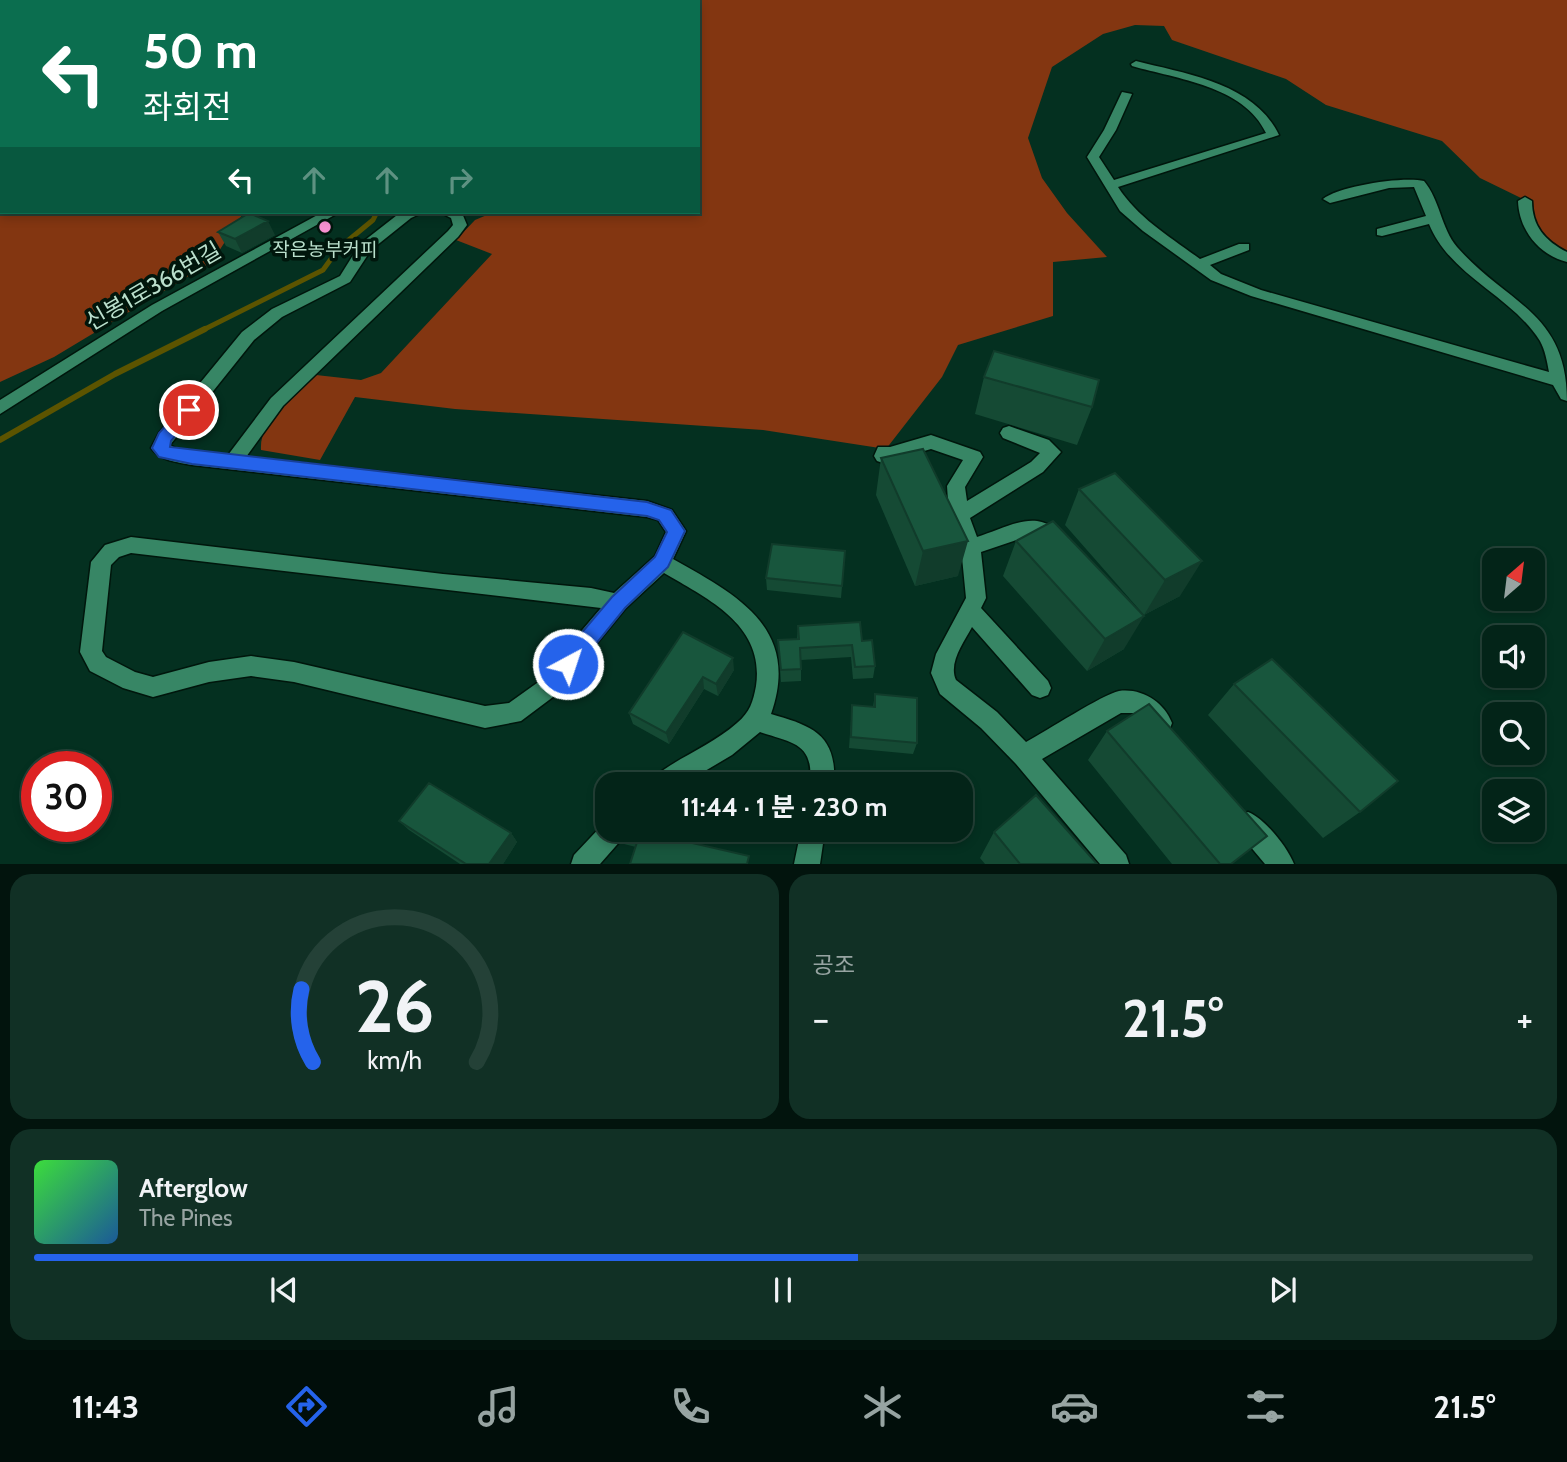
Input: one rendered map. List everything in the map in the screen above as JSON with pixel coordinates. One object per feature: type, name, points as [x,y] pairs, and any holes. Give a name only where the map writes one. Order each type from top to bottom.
[{"type":"street","points":[[1113,184],[1273,135],[1266,118],[1239,97],[1136,65]]},
{"type":"street","points":[[1126,94],[1110,130],[1093,157],[1113,184],[1125,208],[1216,277],[1256,293],[1557,380]]},
{"type":"street","points":[[1330,199],[1410,182],[1424,189],[1431,219],[1461,260],[1541,330],[1560,343],[1557,380],[1567,395]]},
{"type":"street","points":[[1525,201],[1524,214],[1529,227],[1543,244],[1567,258]]},
{"type":"street","name":"신봉1로366번길","points":[[0,408],[157,308],[329,214]]},
{"type":"street","points":[[413,214],[390,225],[371,241],[345,279],[277,313],[248,336],[164,438],[160,448],[173,455],[647,509],[665,515],[676,531],[662,562],[618,603],[545,690],[513,713],[485,717],[294,672],[251,666],[209,672],[153,687],[131,681],[98,664],[91,652],[101,562],[112,551],[131,545],[443,583],[591,597],[618,603]]},
{"type":"street","points":[[233,462],[277,402],[453,234],[460,225],[457,216],[452,214]]},
{"type":"street","points":[[1382,232],[1431,219]]},
{"type":"street","points":[[1200,264],[1244,247]]},
{"type":"street","points":[[959,514],[1050,457],[1049,448],[1009,433]]},
{"type":"street","points":[[884,452],[883,456],[930,442],[974,457],[956,486],[959,514],[971,547],[976,598],[944,661],[942,673],[948,687],[989,720],[1117,863]]},
{"type":"street","points":[[971,547],[1040,527],[1069,560]]},
{"type":"street","points":[[662,562],[707,589],[752,623],[766,643],[772,673],[757,720],[682,772]]},
{"type":"street","points":[[970,610],[1040,688]]},
{"type":"street","points":[[1024,757],[1086,718],[1119,702],[1130,700],[1149,708],[1175,739]]},
{"type":"street","points":[[757,720],[808,738],[822,751],[824,772]]},
{"type":"street","points":[[1238,812],[1282,863]]},
{"type":"street","points":[[583,863],[602,842]]},
{"type":"street","points":[[807,863],[811,842]]},
{"type":"shaded area","points":[[700,0],[1567,0],[1567,250],[1549,250],[1521,198],[1480,178],[1442,141],[1326,105],[1286,79],[1172,40],[1164,26],[1135,25],[1103,34],[1052,67],[1028,138],[1042,178],[1067,213],[1107,257],[1053,262],[1053,316],[958,345],[942,377],[886,449],[763,430],[455,409],[355,397],[320,460],[261,450],[262,439],[272,418],[316,375],[361,380],[381,373],[492,254],[456,240],[475,220],[489,214],[700,214]]},
{"type":"shaded area","points":[[0,214],[243,214],[212,262],[54,357],[0,382]]},
{"type":"building","points":[[247,214],[268,221],[235,239],[218,232]]},
{"type":"building","points":[[994,351],[1099,380],[1092,407],[984,377]]},
{"type":"building","points":[[923,449],[968,541],[923,551],[881,458]]},
{"type":"building","points":[[1115,473],[1202,561],[1165,580],[1079,489]]},
{"type":"building","points":[[1053,521],[1144,616],[1105,639],[1016,541]]},
{"type":"building","points":[[772,544],[845,551],[842,586],[766,578]]},
{"type":"building","points":[[860,622],[862,641],[872,640],[875,666],[855,667],[852,645],[800,648],[801,669],[781,670],[778,640],[799,639],[798,626]]},
{"type":"building","points":[[683,632],[733,658],[716,684],[703,677],[666,733],[629,713]]},
{"type":"building","points":[[1272,659],[1398,781],[1360,812],[1234,684]]},
{"type":"building","points":[[875,694],[917,698],[917,743],[851,737],[852,705],[875,707]]},
{"type":"building","points":[[1149,704],[1267,836],[1231,864],[1220,864],[1107,731]]},
{"type":"building","points":[[429,783],[511,833],[489,864],[466,864],[399,821]]},
{"type":"building","points":[[1036,795],[1097,864],[1020,864],[994,832]]},
{"type":"building","points":[[637,842],[688,842],[749,856],[747,864],[630,864]]},
{"type":"waterway","points":[[0,440],[115,374],[323,270],[339,248],[373,220],[376,214]]},
{"type":"place","name":"작은농부커피","points":[[325,227]]},
{"type":"route","points":[[189,410],[164,438],[160,448],[165,452],[192,458],[647,509],[665,515],[676,531],[662,562],[640,586],[618,603],[568,664]]}]
